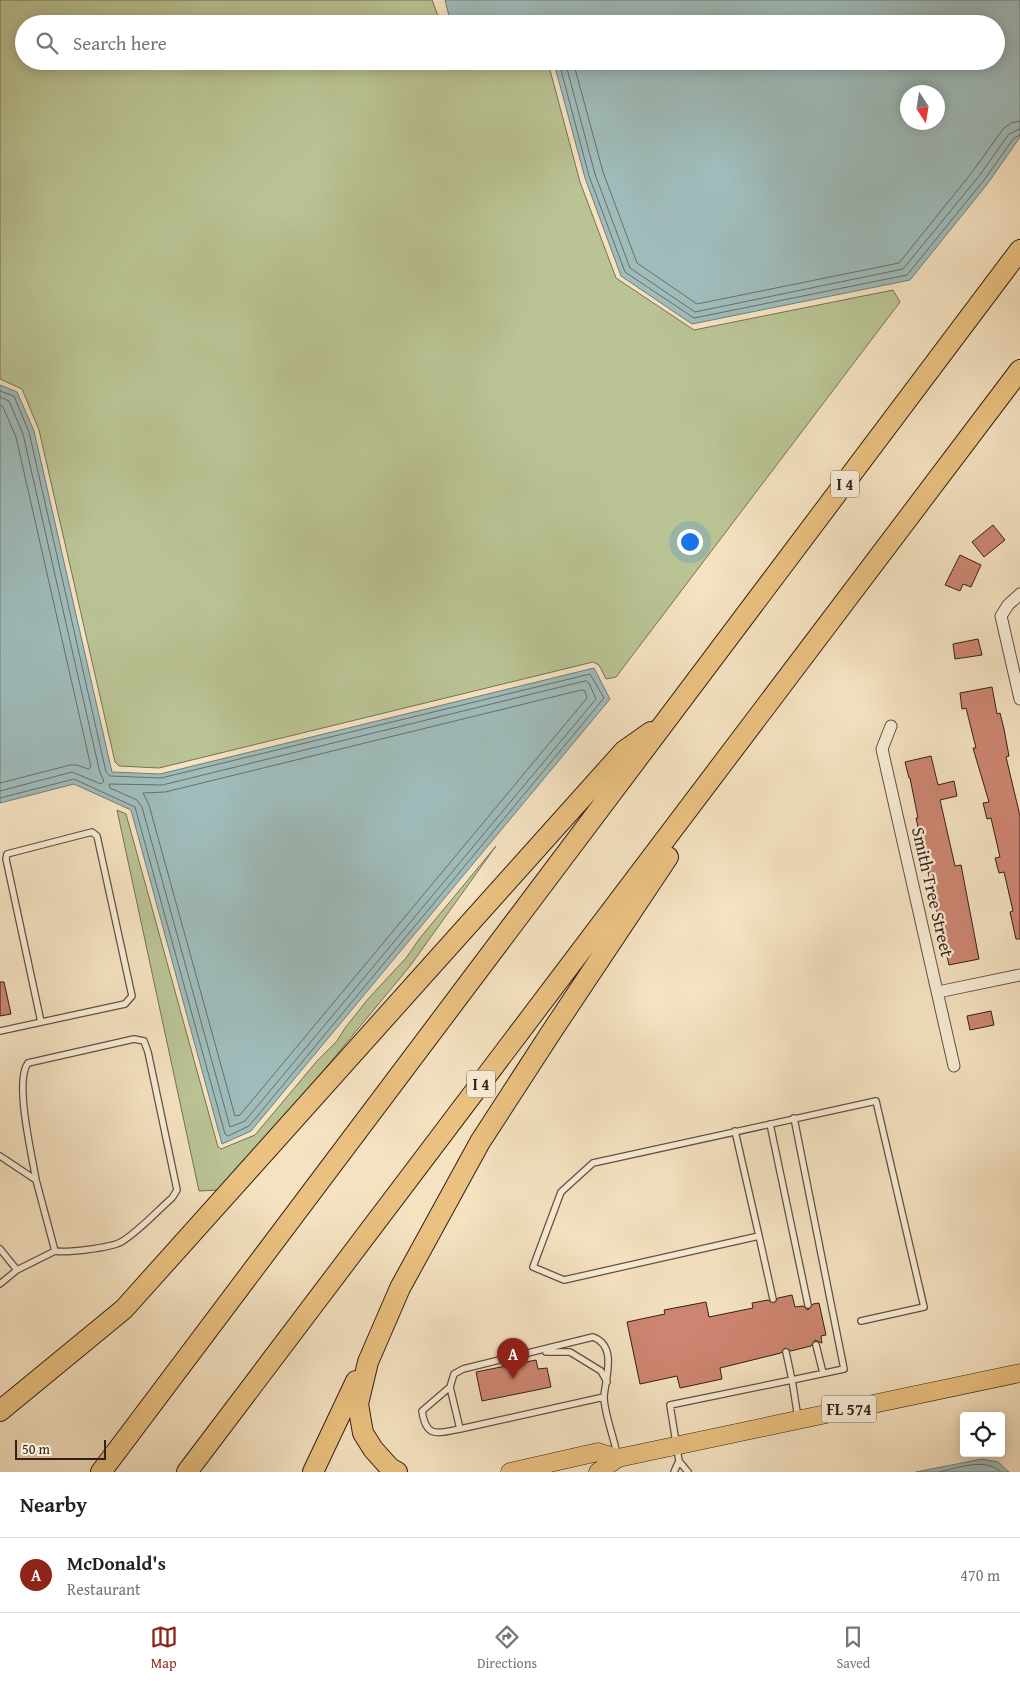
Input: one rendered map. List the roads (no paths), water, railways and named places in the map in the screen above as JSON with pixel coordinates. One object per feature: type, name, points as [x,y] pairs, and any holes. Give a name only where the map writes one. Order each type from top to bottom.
[{"type":"highway","name":"I 4","points":[[101,1472],[1020,250]]},
{"type":"highway","name":"I 4","points":[[187,1472],[1020,370]]},
{"type":"highway","points":[[313,1472],[400,1288],[485,1134],[776,695]]},
{"type":"highway","points":[[0,1411],[124,1309],[624,751],[670,717]]},
{"type":"highway","points":[[397,1472],[390,1468],[373,1449],[363,1433],[358,1404],[368,1362],[400,1288]]},
{"type":"main road","name":"FL 574","points":[[598,1472],[618,1458],[679,1453],[798,1420],[1020,1373]]},
{"type":"main road","points":[[510,1472],[598,1452],[618,1458]]},
{"type":"street","points":[[1019,593],[1001,616],[1020,700]]},
{"type":"street","name":"Smith Tree Street","points":[[891,726],[882,749],[954,1066]]},
{"type":"street","points":[[938,992],[1020,975]]},
{"type":"lane","points":[[0,1031],[124,1004],[132,996],[97,836],[92,832],[7,854],[6,859],[41,1022]]},
{"type":"lane","points":[[0,1284],[17,1270],[55,1251],[65,1253],[120,1243],[172,1198],[177,1190],[148,1052],[144,1041],[134,1039],[28,1063],[23,1070],[24,1107],[36,1180],[55,1251]]},
{"type":"lane","points":[[759,1236],[564,1280],[533,1267],[561,1192],[593,1163],[876,1101],[924,1307],[861,1321]]},
{"type":"lane","points":[[688,1472],[679,1453],[670,1405],[844,1369],[794,1118]]},
{"type":"lane","points":[[770,1124],[808,1305]]},
{"type":"lane","points":[[736,1131],[773,1299]]},
{"type":"lane","points":[[0,1156],[36,1180]]},
{"type":"lane","points":[[0,1249],[17,1270]]},
{"type":"lane","points":[[460,1429],[450,1387],[454,1374],[463,1369],[593,1337],[598,1339],[607,1353],[609,1370],[604,1397],[618,1458]]},
{"type":"lane","points":[[816,1345],[822,1373]]},
{"type":"lane","points":[[538,1351],[570,1352],[602,1371],[607,1384]]},
{"type":"lane","points":[[786,1352],[798,1420]]},
{"type":"lane","points":[[450,1387],[422,1411],[424,1425],[431,1431],[439,1433],[460,1429],[604,1397]]},
{"type":"lane","points":[[674,1472],[679,1453]]},
{"type":"water","points":[[445,0],[1020,0],[1020,137],[988,183],[910,280],[692,324],[621,276],[585,178],[556,70],[1005,70],[1005,15],[449,15]]},
{"type":"water","points":[[0,385],[17,392],[34,431],[112,772],[160,774],[594,668],[610,699],[251,1131],[222,1144],[131,810],[74,784],[0,803]]},
{"type":"water","points":[[982,1459],[998,1462],[1009,1472],[916,1472]]},
{"type":"place","name":"McDonald's","points":[[513,1379]]}]
